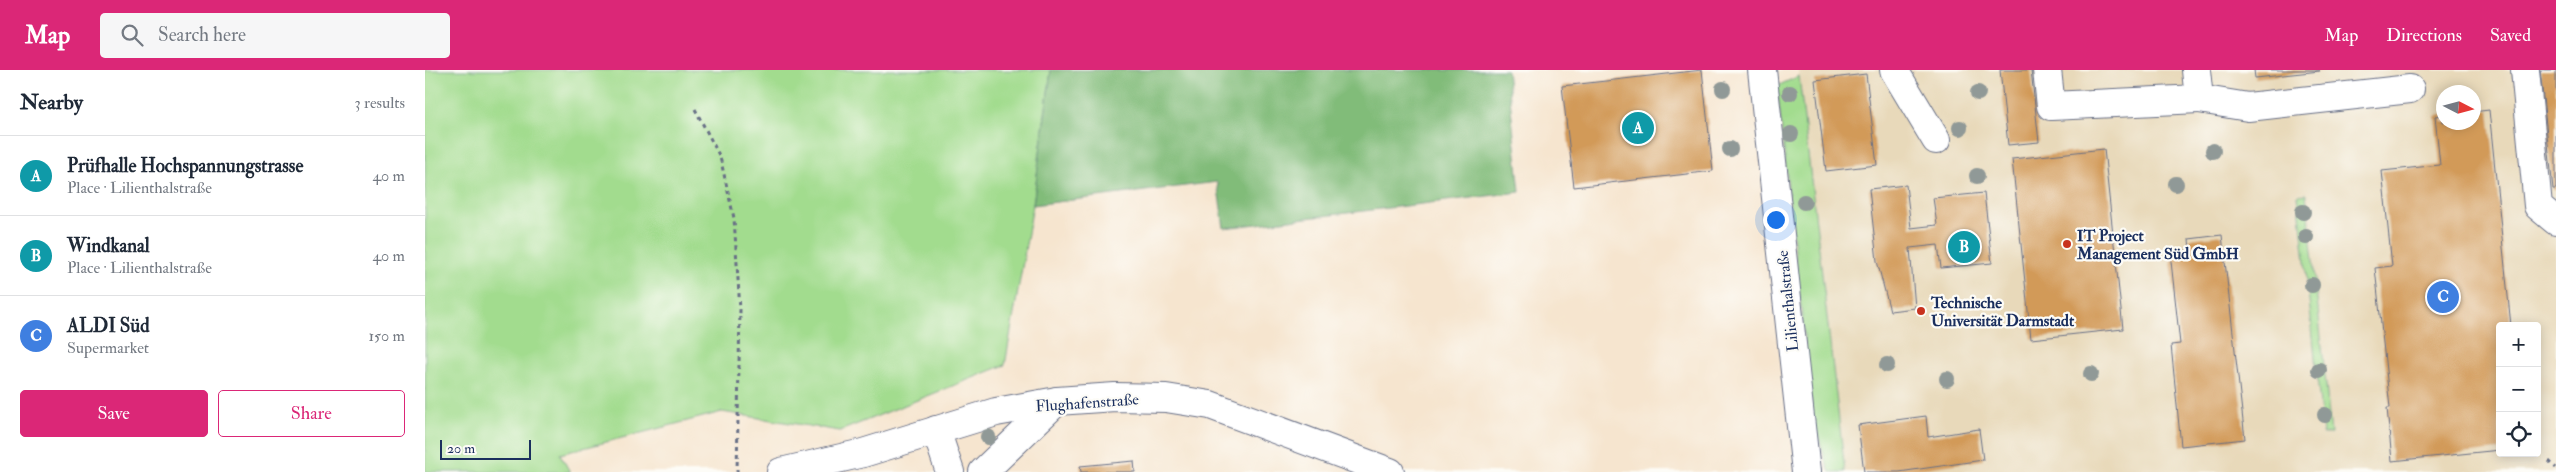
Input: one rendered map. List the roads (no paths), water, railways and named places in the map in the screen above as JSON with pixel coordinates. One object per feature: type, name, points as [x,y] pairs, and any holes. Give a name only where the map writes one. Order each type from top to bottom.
[{"type":"street","name":"Lilienthalstraße","points":[[1762,70],[1806,472]]},
{"type":"street","points":[[1894,70],[1937,140]]},
{"type":"street","points":[[2047,70],[2051,106],[2199,99],[2248,107],[2410,89]]},
{"type":"street","points":[[2196,70],[2199,99]]},
{"type":"street","points":[[2525,70],[2538,206],[2556,221]]},
{"type":"street","name":"Flughafenstraße","points":[[781,472],[863,463],[936,430],[996,412],[1057,401],[1115,397],[1166,398],[1210,405],[1390,472]]},
{"type":"street","points":[[983,472],[1057,401]]},
{"type":"street","points":[[936,430],[950,472]]},
{"type":"place","name":"Prüfhalle Hochspannungstrasse","points":[[1638,128]]},
{"type":"place","name":"IT Project Management Süd GmbH","points":[[2067,244]]},
{"type":"place","name":"Windkanal","points":[[1964,247]]},
{"type":"place","name":"ALDI Süd","points":[[2443,297]]},
{"type":"place","name":"Technische Universität Darmstadt","points":[[1921,311]]}]
